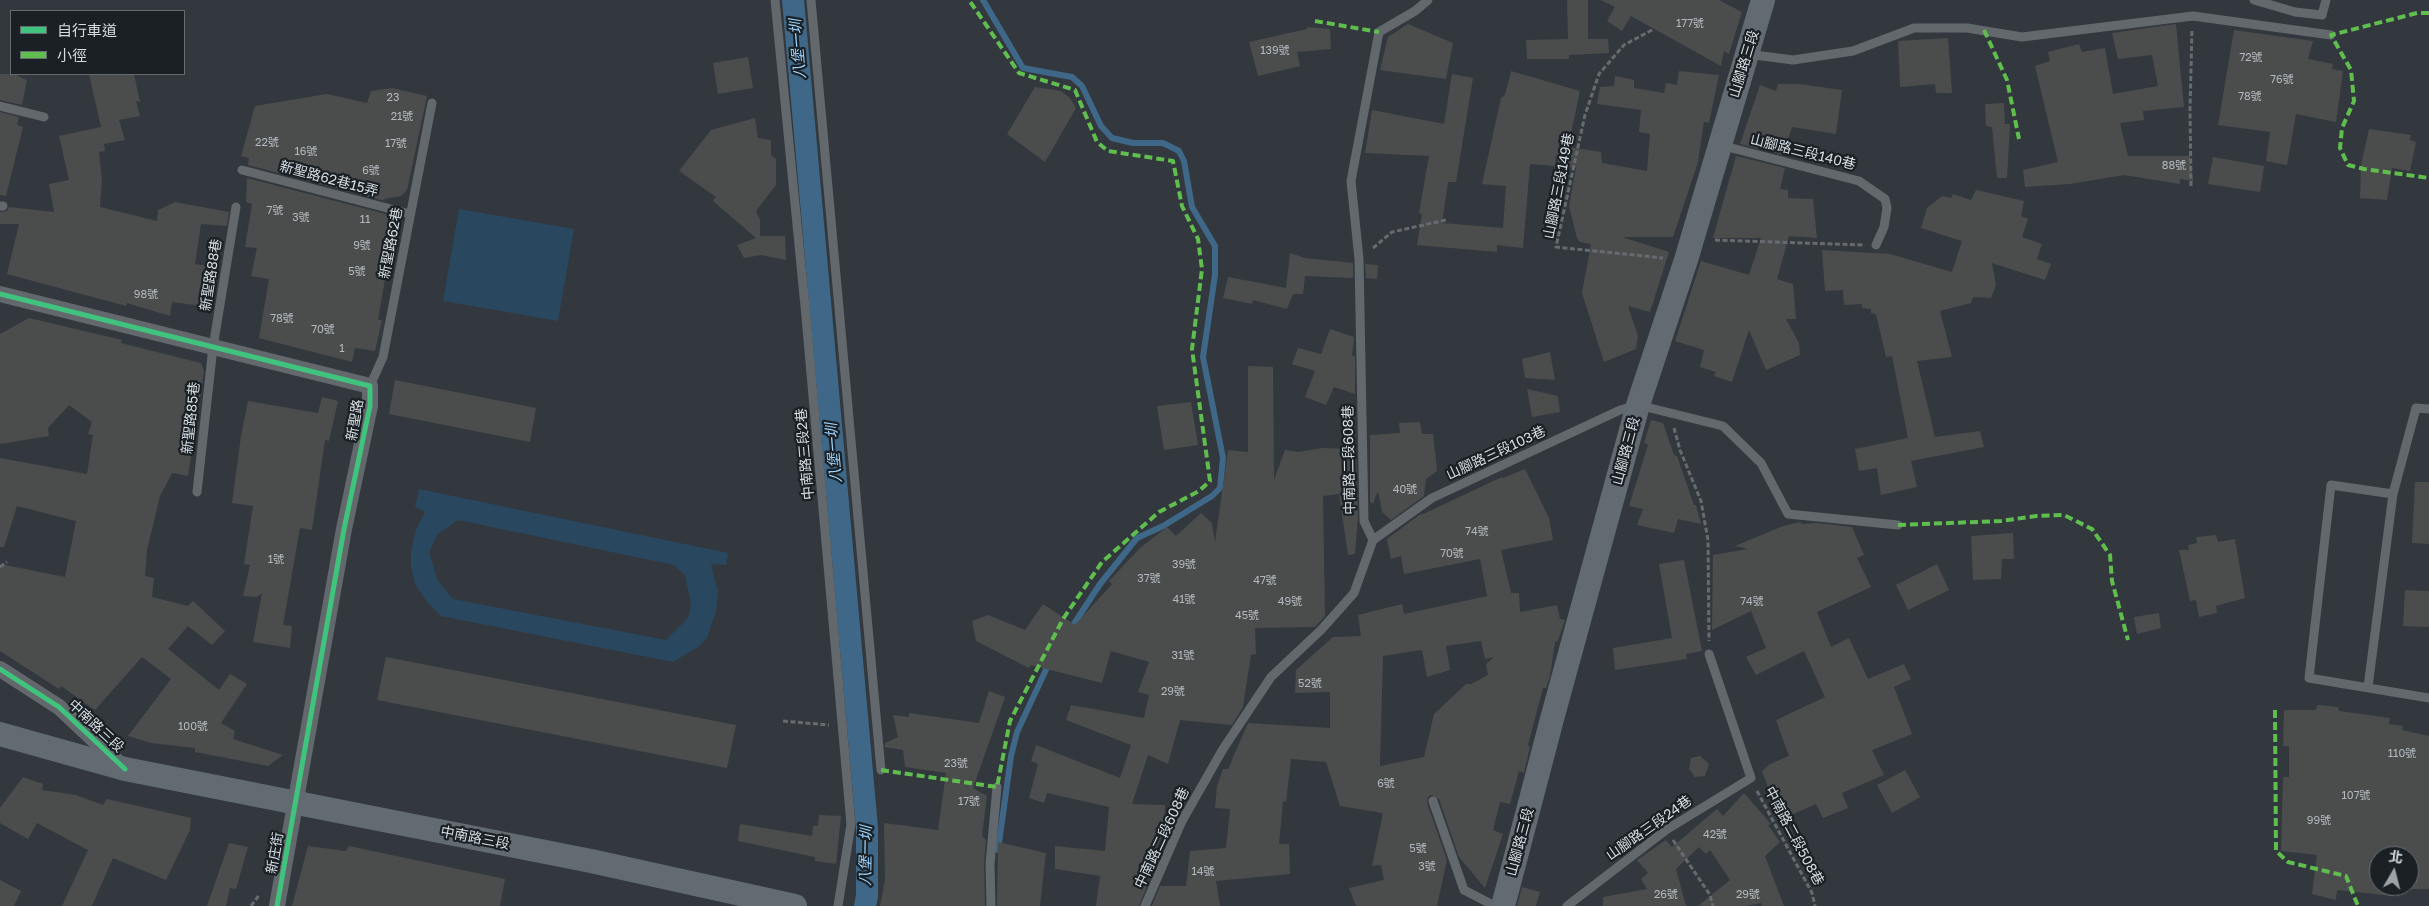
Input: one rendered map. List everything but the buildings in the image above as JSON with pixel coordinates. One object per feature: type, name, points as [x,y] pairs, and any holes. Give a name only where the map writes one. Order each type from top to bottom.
[{"type":"main road","name":"山腳路三段","points":[[1504,906],[1552,719],[1638,405],[1689,250],[1764,0]]},
{"type":"main road","name":"中南路三段","points":[[0,734],[125,768],[591,861],[795,906]]},
{"type":"street","name":"新聖路","points":[[0,294],[370,386],[370,406],[344,529],[295,803]]},
{"type":"street","name":"中南路三段","points":[[0,669],[59,707],[125,768]]},
{"type":"street","name":"新庄街","points":[[277,906],[295,803]]},
{"type":"lane","name":"中南路三段2巷","points":[[775,0],[805,306],[851,824],[838,906]]},
{"type":"lane","points":[[811,0],[882,770]]},
{"type":"lane","name":"中南路二段608巷","points":[[1145,906],[1182,821],[1223,749],[1271,677],[1321,630],[1354,593],[1373,540],[1364,521],[1359,259],[1351,181],[1379,32],[1415,11],[1428,0]]},
{"type":"lane","points":[[2254,0],[2295,12],[2322,15],[2326,0]]},
{"type":"lane","points":[[1747,54],[1793,60],[1853,51],[1914,28],[1967,28],[2022,37],[2193,16],[2331,35]]},
{"type":"lane","name":"新聖路62巷","points":[[370,386],[382,358],[432,103]]},
{"type":"lane","points":[[0,106],[44,116]]},
{"type":"lane","name":"山腳路三段140巷","points":[[1720,145],[1859,181],[1885,198],[1888,208],[1884,227],[1876,245]]},
{"type":"lane","name":"新聖路62巷15弄","points":[[242,170],[410,214]]},
{"type":"lane","name":"新聖路88巷","points":[[213,347],[236,207]]},
{"type":"lane","name":"新聖路85巷","points":[[197,492],[213,347]]},
{"type":"lane","points":[[1638,405],[1723,426],[1760,463],[1788,514],[1898,525]]},
{"type":"lane","name":"山腳路三段103巷","points":[[1373,540],[1432,498],[1620,410],[1638,405]]},
{"type":"lane","points":[[2368,687],[2394,494],[2416,408],[2429,409]]},
{"type":"lane","points":[[2394,494],[2331,485],[2309,678],[2429,698]]},
{"type":"lane","points":[[1709,654],[1750,778]]},
{"type":"lane","name":"山腳路三段24巷","points":[[1567,906],[1666,830],[1750,778]]},
{"type":"lane","points":[[991,906],[990,864],[996,787]]},
{"type":"lane","points":[[1433,800],[1464,890],[1495,906]]},
{"type":"path","points":[[2191,186],[2190,110],[2193,16]]},
{"type":"path","points":[[1359,259],[1392,232],[1446,220]]},
{"type":"path","points":[[1689,250],[1876,245]]},
{"type":"path","points":[[1670,414],[1680,450],[1701,501],[1708,540],[1709,654]]},
{"type":"path","points":[[0,567],[7,562]]},
{"type":"path","points":[[783,721],[842,726]]},
{"type":"path","points":[[1666,830],[1710,895],[1713,906]]},
{"type":"shaded area","points":[[459,209],[574,229],[558,321],[443,301]]},
{"type":"shaded area","points":[[419,489],[728,553],[726,565],[711,564],[718,592],[716,611],[707,638],[698,647],[673,662],[441,616],[427,602],[415,584],[411,567],[411,552],[416,529],[425,512],[415,507]],"holes":[[[458,520],[674,565],[685,575],[691,605],[688,618],[666,640],[453,599],[438,581],[429,552],[438,534]]]},
{"type":"waterway","name":"八堡一圳","points":[[793,0],[867,828],[867,896],[865,906]]},
{"type":"waterway","points":[[983,0],[1023,68],[1072,77],[1082,86],[1101,126],[1112,138],[1133,143],[1163,143],[1179,151],[1184,161],[1192,207],[1215,246],[1215,275],[1203,357],[1223,458],[1220,488],[1212,496],[1163,526],[1137,538],[1100,584],[1070,630]]},
{"type":"waterway","points":[[998,850],[1011,756],[1017,732],[1050,661]]},
{"type":"marked path","points":[[881,770],[997,787],[1010,721],[1063,619],[1102,562],[1159,512],[1199,491],[1210,481],[1192,349],[1202,269],[1198,239],[1182,206],[1173,161],[1108,151],[1097,142],[1075,90],[1019,73],[969,0]]},
{"type":"marked path","points":[[2429,13],[2417,13],[2331,35],[2351,70],[2354,101],[2342,128],[2340,148],[2348,165],[2429,178]]},
{"type":"marked path","points":[[1315,21],[1379,32]]},
{"type":"marked path","points":[[1984,30],[2007,80],[2019,139]]},
{"type":"marked path","points":[[1898,525],[2001,521],[2036,516],[2064,515],[2092,529],[2110,555],[2112,581],[2128,640]]},
{"type":"marked path","points":[[2275,710],[2276,851],[2288,862],[2346,876],[2358,906]]},
{"type":"cycle path","points":[[0,294],[370,386],[370,406],[344,529],[277,906]]},
{"type":"cycle path","points":[[0,669],[59,707],[125,769]]}]
